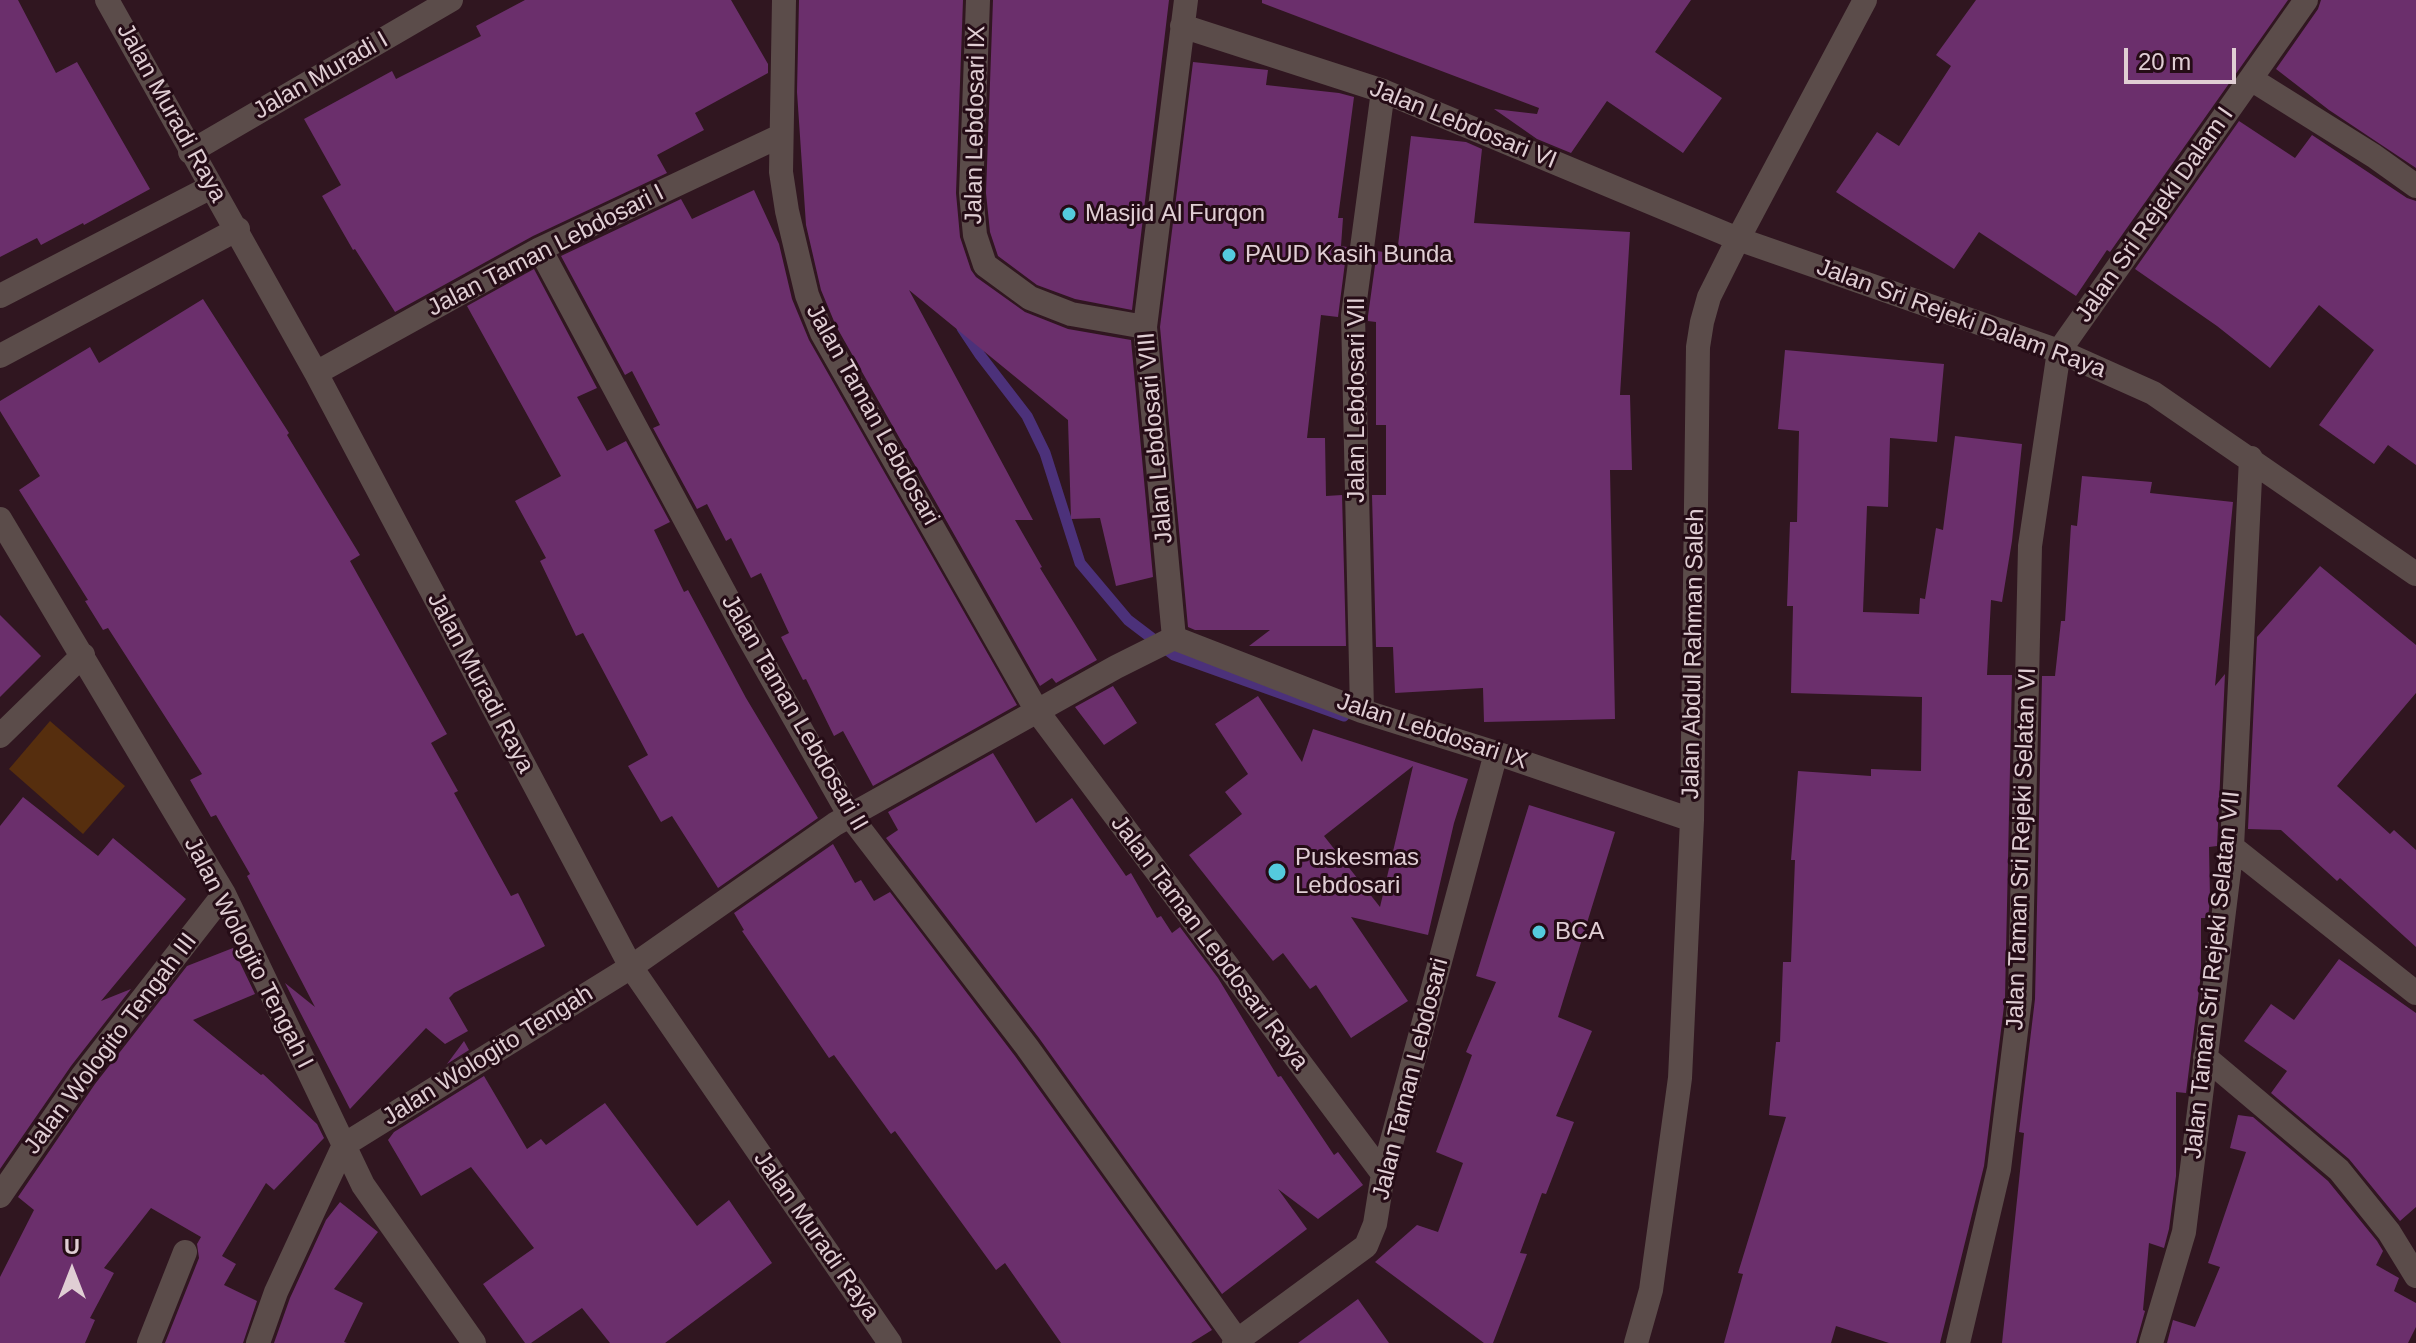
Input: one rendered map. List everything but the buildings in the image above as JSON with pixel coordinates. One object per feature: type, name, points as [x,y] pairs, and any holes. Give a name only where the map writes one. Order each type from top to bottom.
[{"type":"street","name":"Jalan Muradi Raya","points":[[107,0],[190,152],[238,229],[631,967],[890,1343]]},
{"type":"street","name":"Jalan Muradi I","points":[[190,152],[451,0]]},
{"type":"street","name":"Jalan Taman Lebdosari","points":[[784,0],[781,172],[807,295],[822,333],[1037,711]]},
{"type":"street","name":"Jalan Lebdosari IX","points":[[978,0],[971,193],[975,235],[985,265],[1030,298],[1071,314],[1145,327]]},
{"type":"street","name":"Jalan Lebdosari VIII","points":[[1170,640],[1145,327],[1186,0]]},
{"type":"street","name":"Jalan Abdul Rahman Saleh","points":[[1636,1343],[1651,1290],[1680,1078],[1692,820],[1698,347],[1709,297],[1865,0]]},
{"type":"street","name":"Jalan Sri Rejeki Dalam I","points":[[2059,351],[2306,0]]},
{"type":"street","name":"Jalan Lebdosari VI","points":[[1182,26],[1383,91],[1738,239]]},
{"type":"street","points":[[2251,79],[2416,186]]},
{"type":"street","name":"Jalan Lebdosari VII","points":[[1362,711],[1353,315],[1383,91]]},
{"type":"street","name":"Jalan Taman Lebdosari I","points":[[316,373],[540,249],[780,136]]},
{"type":"street","points":[[0,296],[211,187]]},
{"type":"street","points":[[0,356],[238,229]]},
{"type":"street","name":"Jalan Sri Rejeki Dalam Raya","points":[[1738,239],[2059,351],[2153,393],[2416,574]]},
{"type":"street","name":"Jalan Taman Lebdosari II","points":[[540,249],[745,631],[850,816],[1027,1047],[1235,1342]]},
{"type":"street","name":"Jalan Taman Sri Rejeki Selatan VI","points":[[1958,1343],[1999,1169],[2020,999],[2030,546],[2059,351]]},
{"type":"street","name":"Jalan Taman Sri Rejeki Selatan VII","points":[[2151,1343],[2184,1232],[2232,847],[2251,458]]},
{"type":"street","name":"Jalan Wologito Tengah I","points":[[0,519],[224,894],[363,1185],[474,1343]]},
{"type":"street","name":"Jalan Lebdosari IX","points":[[1170,640],[1362,711],[1692,820]]},
{"type":"street","points":[[631,967],[850,816],[1170,640]]},
{"type":"street","points":[[0,736],[83,655]]},
{"type":"street","name":"Jalan Taman Lebdosari Raya","points":[[1037,711],[1383,1174]]},
{"type":"street","name":"Jalan Taman Lebdosari","points":[[1235,1342],[1366,1246],[1375,1224],[1383,1174],[1496,753]]},
{"type":"street","points":[[2232,847],[2416,993]]},
{"type":"street","name":"Jalan Wologito Tengah III","points":[[0,1196],[83,1075],[224,894]]},
{"type":"street","name":"Jalan Wologito Tengah","points":[[344,1145],[631,967]]},
{"type":"street","points":[[2205,1057],[2339,1170],[2389,1232],[2416,1276]]},
{"type":"street","points":[[258,1343],[276,1292],[344,1145]]},
{"type":"street","points":[[149,1343],[185,1252]]},
{"type":"shaded area","points":[[50,721],[125,786],[83,834],[9,769]]},
{"type":"waterway","points":[[962,328],[1027,416],[1045,453],[1080,563],[1128,620],[1174,655],[1344,716]]},
{"type":"place","name":"Masjid Al Furqon","points":[[1069,214]]},
{"type":"place","name":"PAUD Kasih Bunda","points":[[1229,255]]},
{"type":"place","name":"Puskesmas Lebdosari","points":[[1277,872]]},
{"type":"place","name":"BCA","points":[[1539,932]]}]
